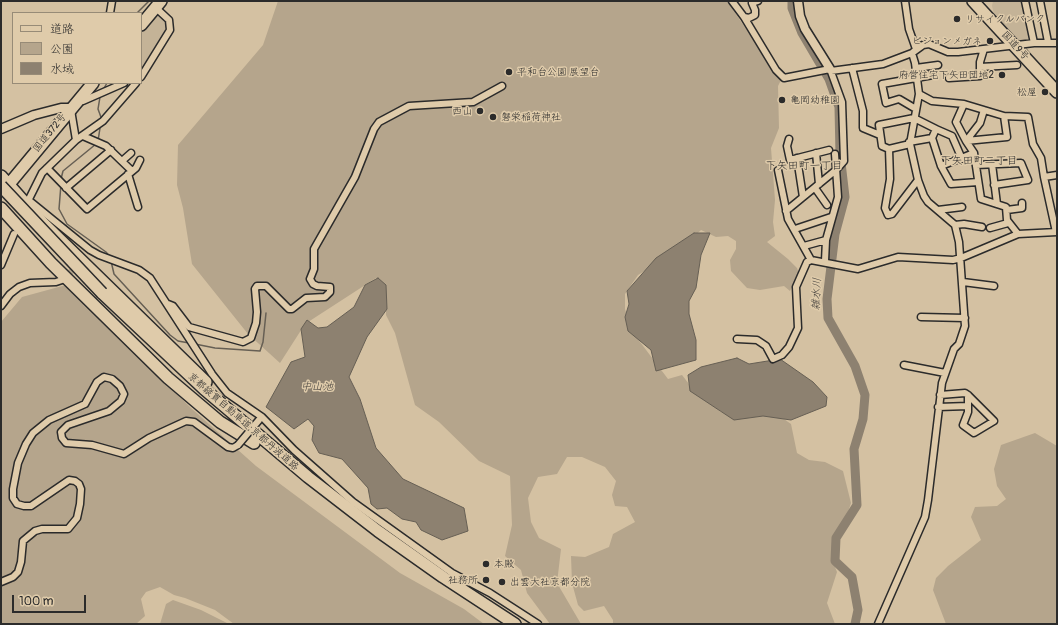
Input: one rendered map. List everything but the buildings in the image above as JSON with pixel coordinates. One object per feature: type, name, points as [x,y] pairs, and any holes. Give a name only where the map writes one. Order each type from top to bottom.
[{"type":"highway","name":"国道9号","points":[[973,1],[1057,92]]},
{"type":"highway","points":[[142,24],[158,4]]},
{"type":"highway","name":"国道372号","points":[[1,194],[5,185],[91,84]]},
{"type":"highway","points":[[1,176],[5,185],[164,339],[232,409],[308,477]]},
{"type":"highway","name":"京都縦貫自動車道;京都丹波道路","points":[[5,185],[100,296],[204,389],[308,477],[378,531],[438,573],[516,622]]},
{"type":"highway","name":"京都縦貫自動車道;京都丹波道路","points":[[1,197],[199,395],[254,443],[374,537],[432,579],[501,624]]},
{"type":"highway","points":[[1,208],[67,280],[168,378],[220,422],[254,443]]},
{"type":"street","points":[[110,12],[112,1]]},
{"type":"street","points":[[732,1],[744,17],[776,70],[784,78],[831,70],[883,64],[929,44],[948,52],[1034,43],[1057,43]]},
{"type":"street","points":[[744,17],[749,18],[755,15],[752,2],[758,1]]},
{"type":"street","points":[[786,211],[836,170],[844,161],[843,111],[840,92],[831,70],[805,29],[800,16],[798,1]]},
{"type":"street","points":[[878,624],[925,517],[940,395],[945,373],[954,349],[959,344],[965,326],[961,258],[955,225],[924,196],[918,180],[910,143],[919,94],[914,51],[905,1]]},
{"type":"street","points":[[1025,1],[1034,43]]},
{"type":"street","points":[[1040,1],[1048,42]]},
{"type":"street","points":[[142,74],[170,30],[169,20],[158,4]]},
{"type":"street","points":[[949,78],[980,76],[984,49]]},
{"type":"street","points":[[916,68],[938,65]]},
{"type":"street","points":[[980,68],[1017,65]]},
{"type":"street","points":[[852,68],[863,111],[863,128],[880,135]]},
{"type":"street","points":[[916,109],[899,100],[886,102],[882,84],[933,75]]},
{"type":"street","points":[[78,99],[83,101],[122,84]]},
{"type":"street","points":[[29,199],[38,178],[47,168],[76,140],[103,121],[135,84]]},
{"type":"street","points":[[166,303],[173,306],[189,327],[243,342],[251,338],[256,323],[257,312],[255,289],[257,286],[266,286],[289,309],[292,310],[306,298],[325,297],[330,292],[330,287],[317,286],[313,284],[310,279],[314,269],[314,249],[355,178],[374,129],[379,122],[409,106],[473,102],[502,86]]},
{"type":"street","points":[[737,339],[757,340],[766,346],[773,359],[782,355],[789,348],[798,328],[796,287],[807,262],[811,260],[825,261],[858,269],[898,257],[953,260],[1018,234],[1057,232],[1041,158],[1033,144],[1028,117],[1004,116],[964,104],[932,101],[919,94]]},
{"type":"street","points":[[964,104],[956,122],[966,141],[974,152],[981,199],[997,204],[1006,208],[1007,210],[1022,208],[1022,203]]},
{"type":"street","points":[[1,129],[34,115],[65,107],[70,108],[76,140]]},
{"type":"street","points":[[966,141],[980,124],[984,110]]},
{"type":"street","points":[[966,141],[1007,137],[1004,116]]},
{"type":"street","points":[[932,138],[889,149],[882,146],[879,125],[914,118],[952,136],[962,159]]},
{"type":"street","points":[[936,129],[932,138],[942,166],[951,184],[978,182]]},
{"type":"street","points":[[83,136],[111,150],[122,160],[130,173],[138,206]]},
{"type":"street","points":[[789,139],[787,146],[790,160],[829,150]]},
{"type":"street","points":[[889,149],[890,179],[885,208],[888,215],[892,214],[918,180]]},
{"type":"street","points":[[62,185],[111,150]]},
{"type":"street","points":[[942,166],[962,159],[974,152]]},
{"type":"street","points":[[122,160],[130,153]]},
{"type":"street","points":[[816,153],[817,186],[827,205]]},
{"type":"street","points":[[825,261],[826,240],[831,217],[838,198],[835,154]]},
{"type":"street","points":[[798,158],[803,197]]},
{"type":"street","points":[[47,168],[62,185],[87,208],[130,173],[140,160]]},
{"type":"street","points":[[976,164],[1021,163],[1028,180],[994,184]]},
{"type":"street","points":[[992,164],[997,204]]},
{"type":"street","points":[[778,170],[788,219],[795,229],[811,260]]},
{"type":"street","points":[[1044,176],[1057,175]]},
{"type":"street","points":[[5,185],[20,190],[36,207],[90,250],[99,255],[139,270],[150,278],[212,374],[227,393],[260,419],[372,516],[452,573],[490,593],[522,612],[538,624]]},
{"type":"street","points":[[938,210],[962,207]]},
{"type":"street","points":[[1007,210],[1008,223],[1018,234]]},
{"type":"street","points":[[795,229],[831,217]]},
{"type":"street","points":[[990,228],[1008,223]]},
{"type":"street","points":[[955,225],[964,224],[982,227]]},
{"type":"street","points":[[1,265],[14,234]]},
{"type":"street","points":[[804,246],[826,240]]},
{"type":"street","points":[[84,257],[90,250]]},
{"type":"street","points":[[1,306],[10,294],[19,287],[62,280]]},
{"type":"street","points":[[963,282],[994,286]]},
{"type":"street","points":[[920,317],[965,318]]},
{"type":"street","points":[[904,365],[945,373]]},
{"type":"street","points":[[1,582],[13,577],[18,572],[21,562],[23,541],[35,531],[42,529],[68,529],[77,518],[80,504],[81,489],[79,484],[75,481],[69,480],[31,506],[17,504],[13,498],[12,489],[18,463],[26,444],[33,433],[49,420],[85,404],[97,382],[104,377],[112,379],[120,386],[124,394],[121,401],[109,411],[68,425],[61,432],[62,438],[66,443],[92,445],[124,454],[149,438],[186,421],[194,422],[228,447],[233,448],[260,419]]},
{"type":"street","points":[[940,395],[965,393],[968,395],[994,421],[974,433],[963,425],[968,412],[968,395]]},
{"type":"street","points":[[938,407],[968,406]]},
{"type":"street","points":[[516,622],[522,612]]},
{"type":"shaded area","points":[[993,1],[1023,1],[1030,39],[1016,42],[995,18],[992,6]]},
{"type":"shaded area","points":[[158,14],[167,22],[167,29],[142,69],[142,29],[154,15]]},
{"type":"green space","points":[[278,1],[727,1],[781,80],[778,86],[779,128],[771,148],[775,200],[773,222],[775,236],[767,242],[797,268],[799,274],[790,291],[784,286],[760,290],[747,288],[731,271],[730,260],[736,249],[736,241],[728,236],[716,237],[701,230],[683,247],[638,275],[625,294],[625,309],[631,330],[668,379],[682,375],[699,397],[711,402],[721,412],[781,417],[791,424],[797,453],[809,460],[825,462],[843,471],[851,503],[847,515],[835,533],[831,557],[837,572],[827,603],[835,624],[613,624],[613,620],[604,606],[584,611],[578,605],[572,583],[571,556],[585,557],[609,547],[613,534],[635,522],[627,507],[615,506],[612,495],[616,481],[605,467],[582,457],[567,457],[557,474],[538,477],[528,498],[531,522],[539,538],[561,549],[557,583],[581,624],[550,624],[527,593],[521,570],[505,556],[512,525],[510,476],[479,461],[439,422],[415,405],[395,333],[386,315],[386,288],[376,278],[305,324],[280,363],[248,334],[192,264],[183,208],[177,185],[178,145],[263,45]]},
{"type":"green space","points":[[66,285],[191,408],[256,466],[400,573],[464,609],[484,624],[234,624],[215,610],[174,595],[160,587],[146,592],[141,599],[145,616],[136,624],[1,624],[1,322],[22,297]]},
{"type":"green space","points":[[1035,433],[1057,446],[1057,624],[946,624],[933,590],[936,578],[948,566],[981,540],[971,517],[975,507],[997,506],[1006,499],[997,486],[994,469],[1001,445]]},
{"type":"green space","points":[[173,600],[201,610],[229,624],[160,624],[166,604]]},
{"type":"water","points":[[694,233],[710,233],[701,255],[696,288],[689,301],[689,314],[696,340],[696,360],[656,371],[651,350],[628,331],[625,317],[629,304],[627,291],[656,258]]},
{"type":"water","name":"中山池","points":[[378,278],[386,285],[387,309],[367,337],[349,377],[360,399],[376,448],[403,479],[464,508],[468,531],[442,540],[421,530],[416,522],[402,519],[387,508],[377,509],[371,504],[368,488],[342,459],[319,453],[312,440],[314,426],[308,419],[294,429],[266,407],[291,362],[305,357],[301,329],[307,320],[318,328],[327,327],[354,307],[365,285]]},
{"type":"water","points":[[737,358],[749,364],[780,359],[813,382],[827,397],[826,406],[791,420],[763,416],[734,420],[690,391],[688,375],[701,367]]},
{"type":"waterway","points":[[138,12],[149,1]]},
{"type":"waterway","name":"雑水川","points":[[792,1],[792,8],[802,33],[829,79],[839,107],[840,154],[845,197],[835,234],[827,299],[828,318],[855,366],[865,395],[863,419],[854,449],[857,505],[836,538],[835,561],[852,577],[858,610],[855,624]]},
{"type":"waterway","points":[[103,90],[106,84]]},
{"type":"waterway","points":[[100,97],[98,109],[102,120]]},
{"type":"waterway","points":[[98,141],[100,128]]},
{"type":"waterway","points":[[61,179],[63,171],[96,144]]},
{"type":"waterway","points":[[61,184],[59,209],[67,224],[106,252],[110,257]]},
{"type":"waterway","points":[[111,261],[114,274],[170,335],[178,341],[189,343]]},
{"type":"waterway","points":[[195,344],[215,348],[260,351],[263,342],[266,313]]},
{"type":"tunnel","points":[[64,279],[78,264]]},
{"type":"place","name":"リサイクルバンク","points":[[957,19]]},
{"type":"place","name":"ビジョンメガネ","points":[[990,41]]},
{"type":"place","name":"平和台公園 展望台","points":[[509,72]]},
{"type":"place","name":"府営住宅下矢田団地2","points":[[1002,75]]},
{"type":"place","name":"松屋","points":[[1045,92]]},
{"type":"place","name":"亀岡幼稚園","points":[[782,100]]},
{"type":"place","name":"西山","points":[[480,111]]},
{"type":"place","name":"磐栄稲荷神社","points":[[493,117]]},
{"type":"place","name":"本殿","points":[[486,564]]},
{"type":"place","name":"社務所","points":[[486,580]]},
{"type":"place","name":"出雲大社京都分院","points":[[502,582]]},
{"type":"district","name":"下矢田町二丁目","points":[[979,161]]},
{"type":"district","name":"下矢田町一丁目","points":[[804,166]]}]
